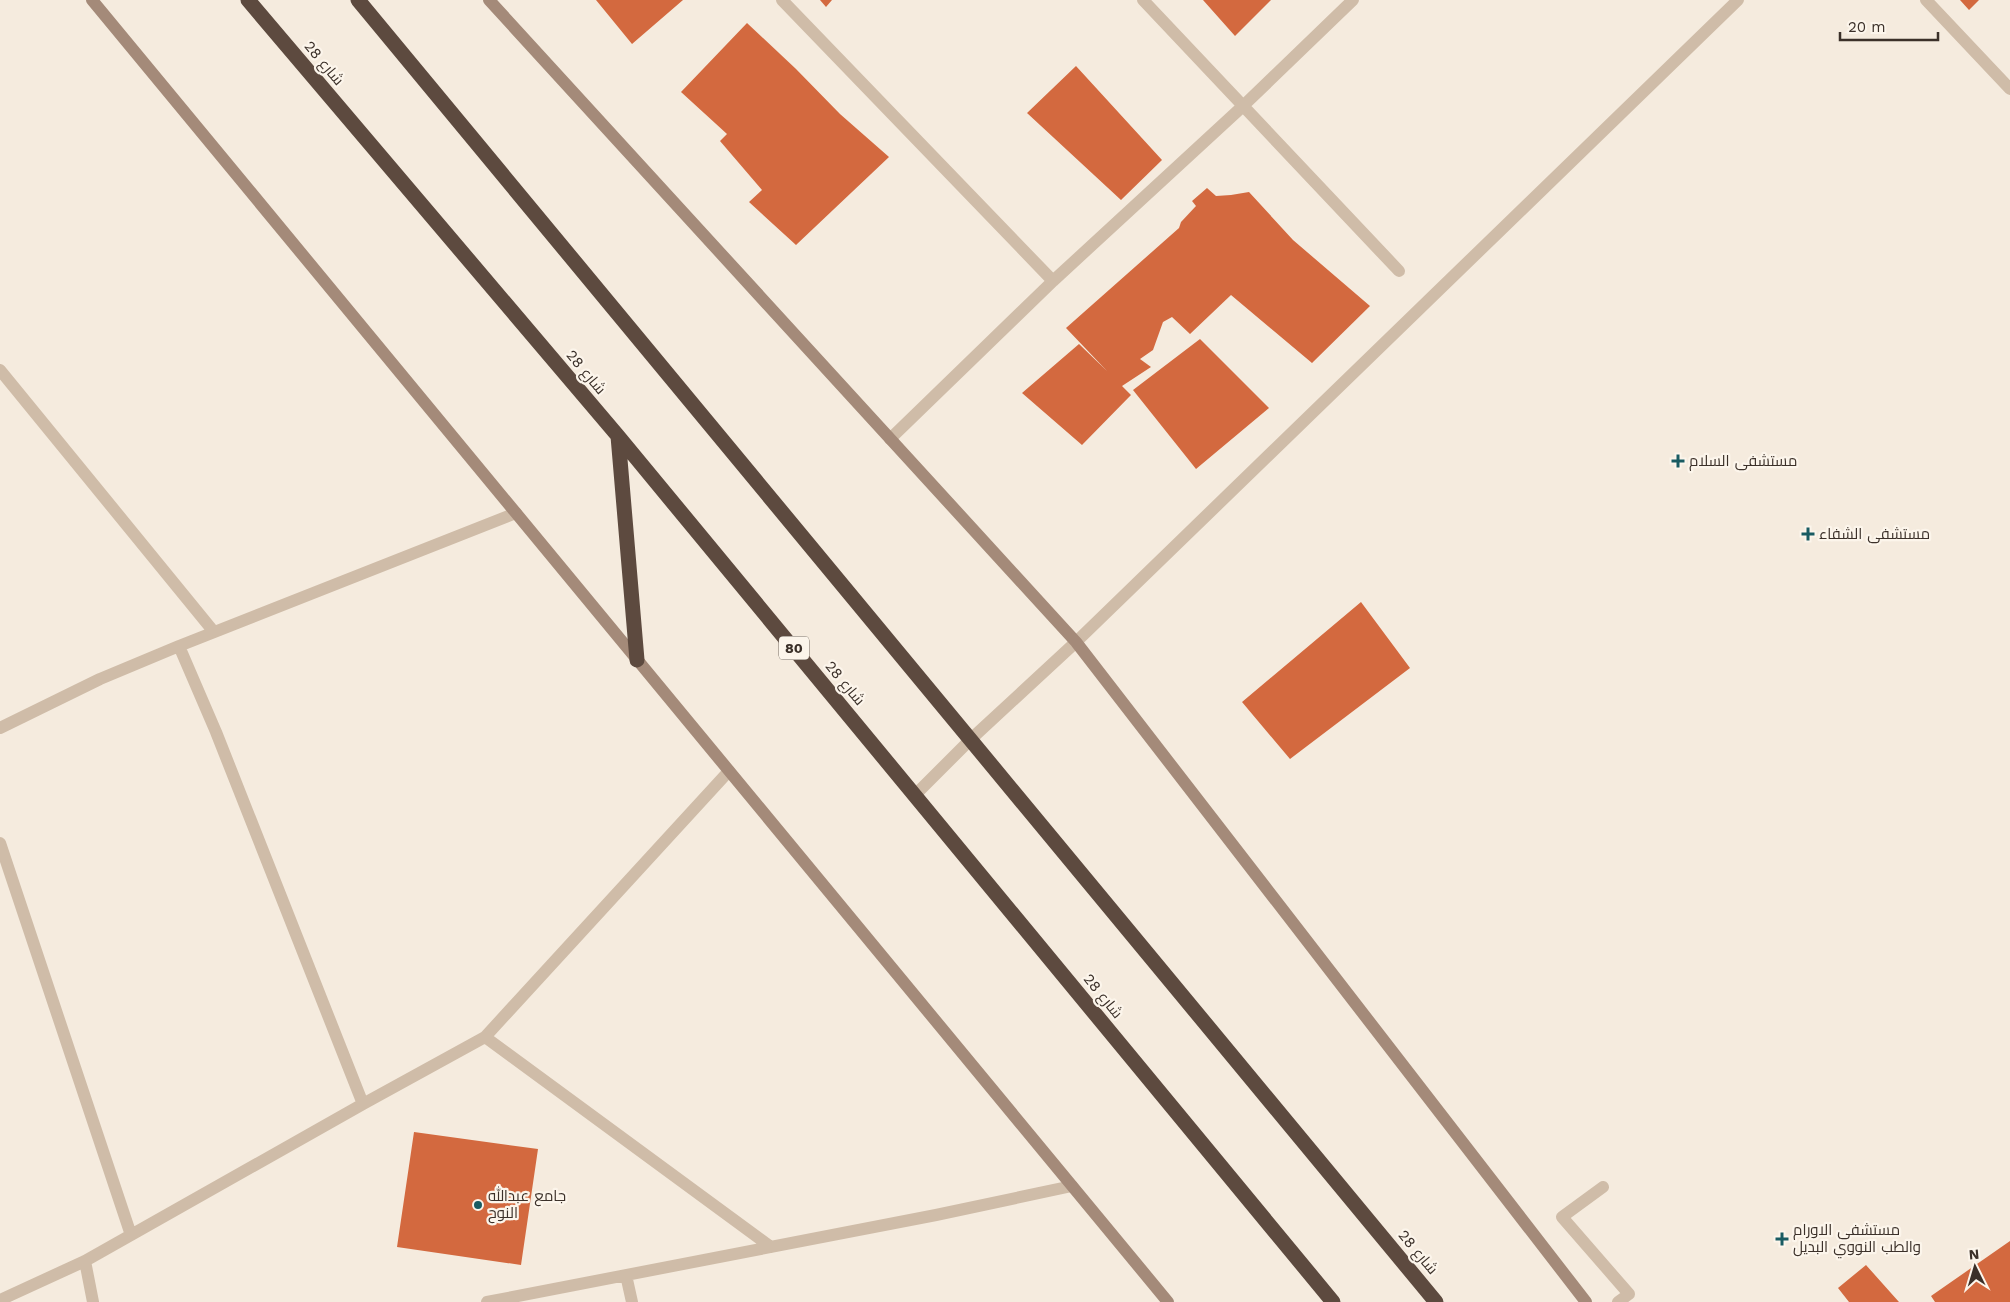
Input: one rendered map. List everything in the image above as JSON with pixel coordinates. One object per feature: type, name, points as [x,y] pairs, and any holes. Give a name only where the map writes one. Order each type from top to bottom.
[{"type":"highway","name":"شارع 28","points":[[248,0],[618,436],[1333,1302]]},
{"type":"highway","name":"شارع 28","points":[[358,0],[1436,1302]]},
{"type":"highway","points":[[618,436],[637,660]]},
{"type":"main road","points":[[92,0],[1168,1302]]},
{"type":"main road","points":[[489,0],[1076,642],[1586,1302]]},
{"type":"street","points":[[782,0],[1053,281]]},
{"type":"street","points":[[1143,0],[1399,271]]},
{"type":"street","points":[[890,439],[1053,281],[1145,194],[1243,106],[1353,0]]},
{"type":"street","points":[[915,795],[970,740],[1076,642],[1738,0]]},
{"type":"street","points":[[1926,0],[2010,89]]},
{"type":"street","points":[[0,370],[214,632]]},
{"type":"street","points":[[0,728],[100,679],[179,646],[516,513]]},
{"type":"street","points":[[179,646],[219,741],[363,1104]]},
{"type":"street","points":[[0,1300],[85,1261],[484,1037],[729,771]]},
{"type":"street","points":[[0,842],[131,1235]]},
{"type":"street","points":[[484,1037],[771,1247]]},
{"type":"street","points":[[487,1302],[1072,1186]]},
{"type":"street","points":[[1603,1187],[1562,1217],[1629,1294],[1618,1302]]},
{"type":"street","points":[[85,1261],[93,1302]]},
{"type":"street","points":[[626,1275],[632,1302]]},
{"type":"building","points":[[596,0],[683,0],[632,44]]},
{"type":"building","points":[[820,0],[832,0],[826,7]]},
{"type":"building","points":[[1203,0],[1271,0],[1235,36]]},
{"type":"building","points":[[1960,0],[1979,0],[1969,10]]},
{"type":"building","points":[[747,23],[840,114],[889,157],[796,245],[749,202],[762,190],[720,141],[727,134],[681,92]]},
{"type":"building","points":[[1076,66],[1162,160],[1121,200],[1027,113]]},
{"type":"building","points":[[1207,188],[1216,196],[1249,192],[1293,240],[1370,306],[1312,363],[1231,295],[1190,334],[1172,317],[1163,322],[1153,350],[1140,359],[1151,367],[1122,386],[1131,395],[1082,445],[1022,393],[1079,344],[1107,371],[1066,328],[1179,228],[1181,222],[1196,206],[1192,201]]},
{"type":"building","points":[[1200,339],[1269,408],[1196,469],[1133,390]]},
{"type":"building","points":[[1361,602],[1410,668],[1290,759],[1242,702]]},
{"type":"building","points":[[414,1132],[538,1149],[521,1265],[397,1247]]},
{"type":"building","points":[[2010,1241],[2010,1302],[1935,1302],[1931,1296]]},
{"type":"building","points":[[1866,1265],[1899,1302],[1849,1302],[1838,1288]]},
{"type":"place","name":"مستشفى السلام","points":[[1678,461]]},
{"type":"place","name":"مستشفى الشفاء","points":[[1808,534]]},
{"type":"place","name":"جامع عبدالله النوح","points":[[478,1205]]},
{"type":"place","name":"مستشفى الاورام والطب النووي البديل","points":[[1782,1239]]}]
